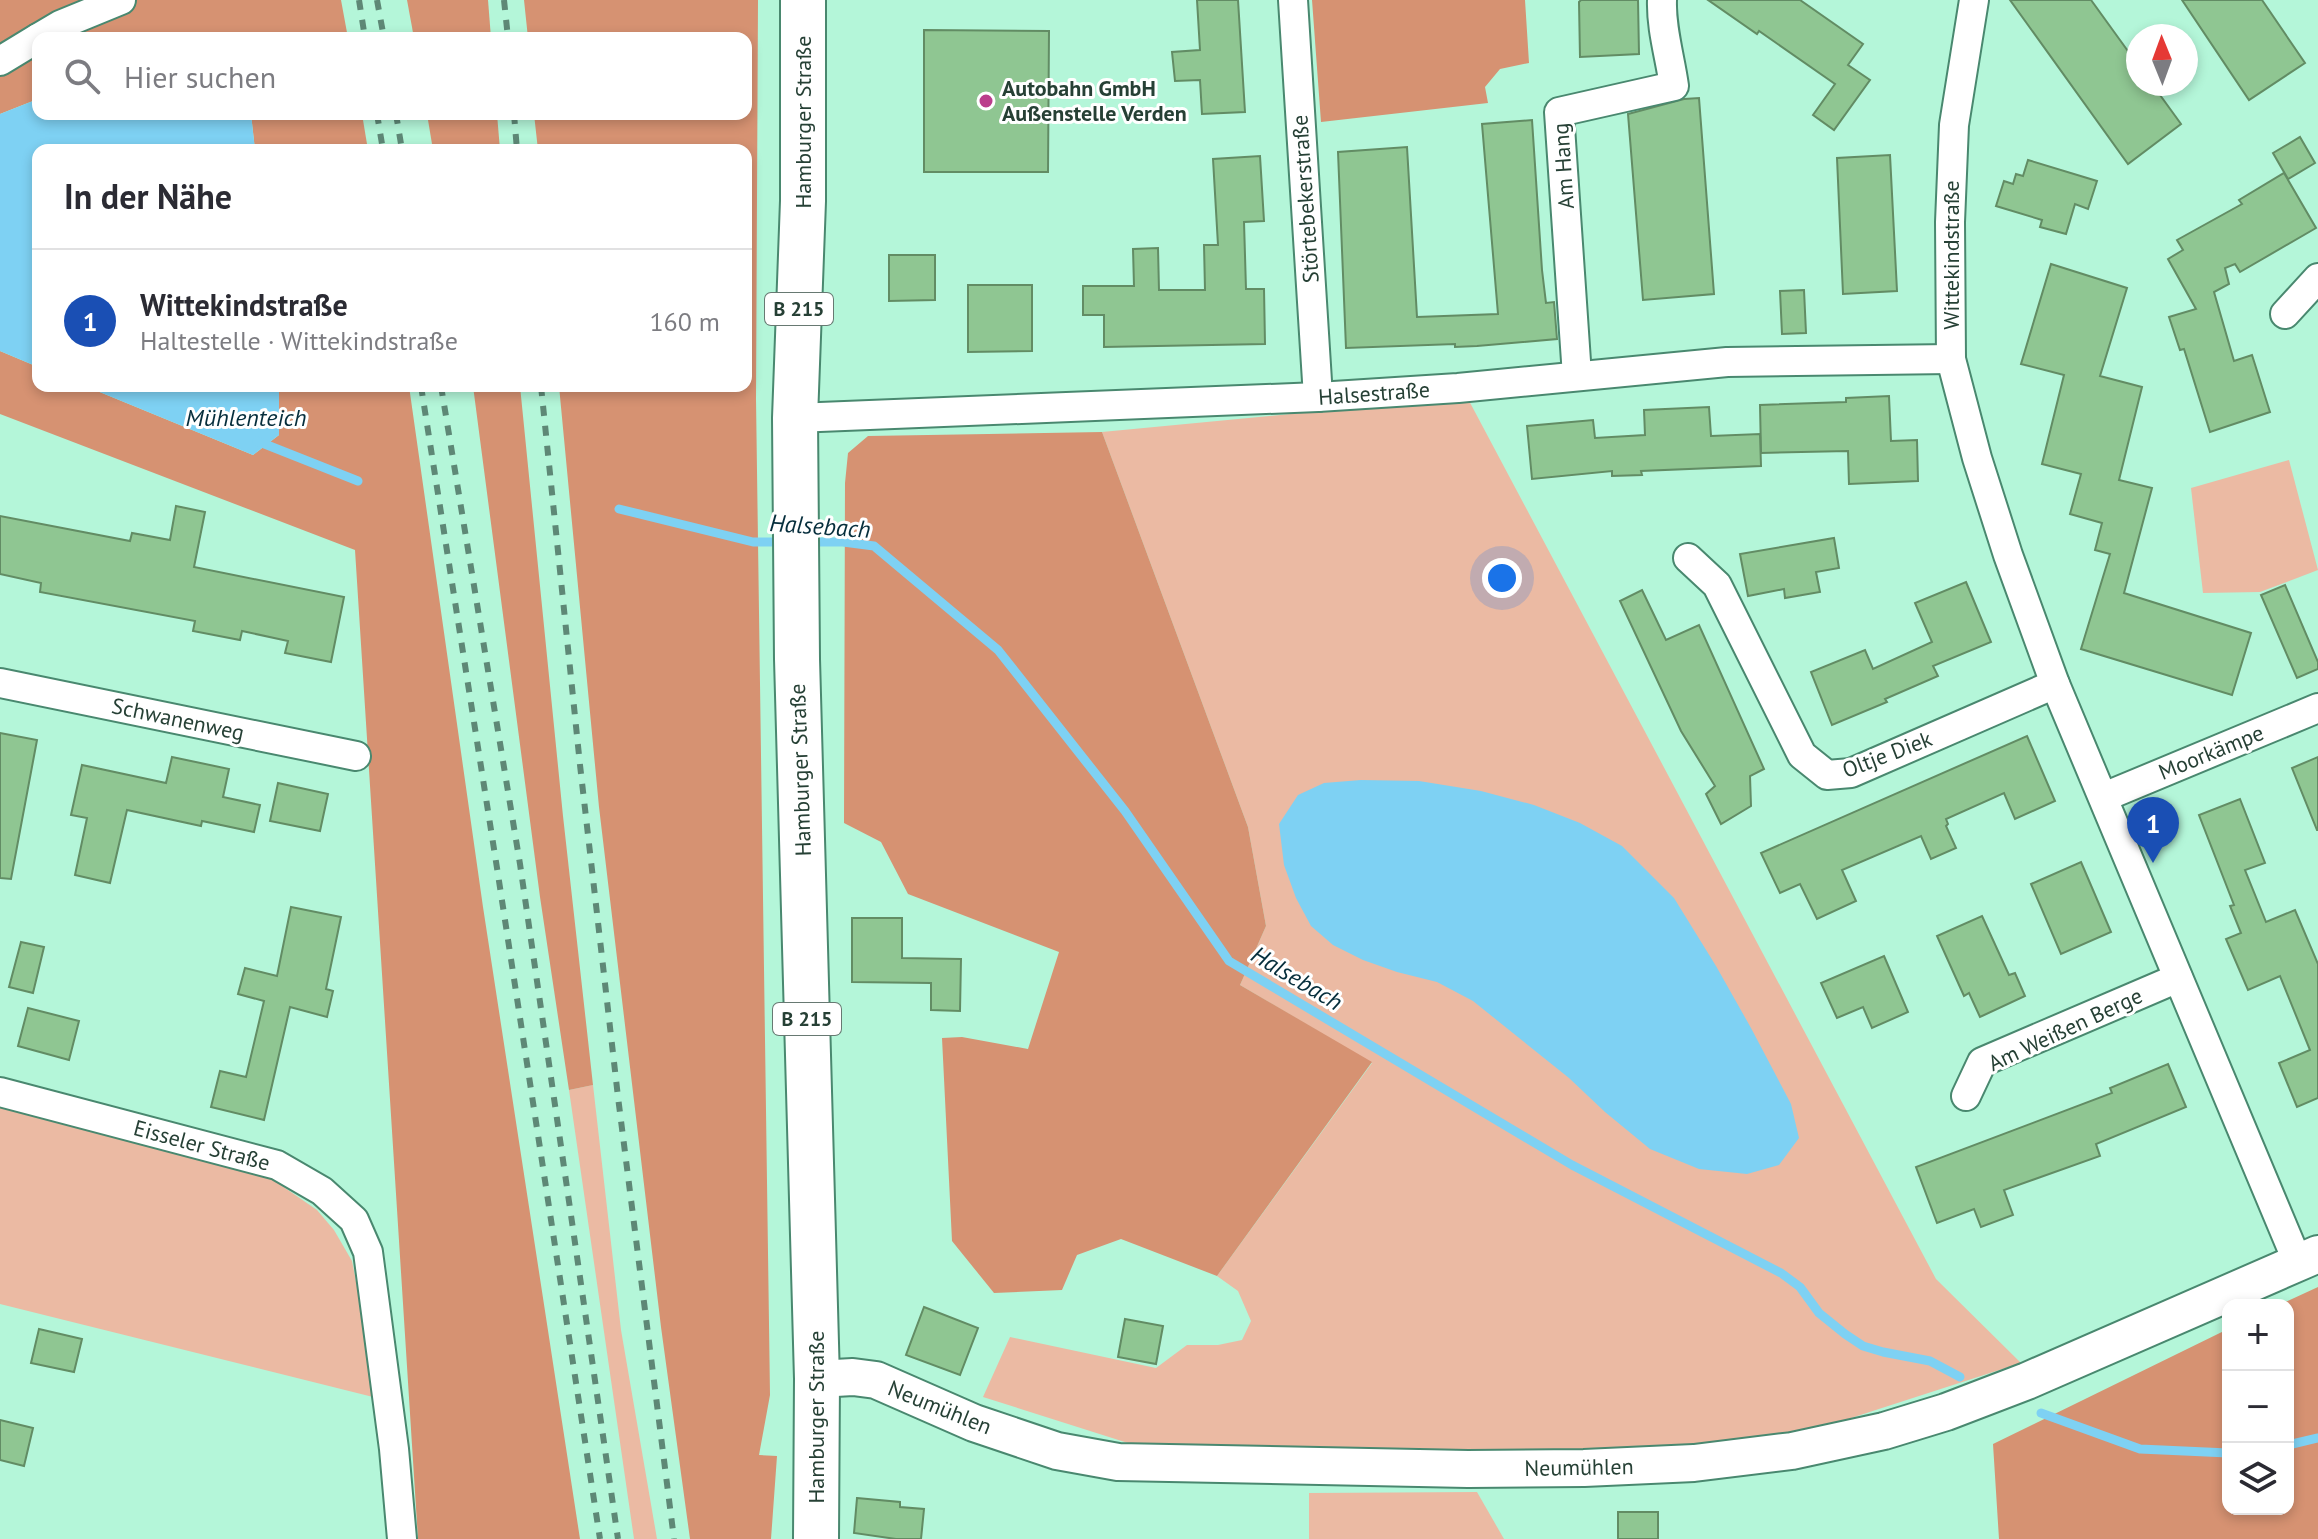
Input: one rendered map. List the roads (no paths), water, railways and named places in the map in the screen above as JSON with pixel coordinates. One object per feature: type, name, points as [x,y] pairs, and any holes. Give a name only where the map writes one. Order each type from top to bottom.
[{"type":"main road","name":"Hamburger Straße","points":[[803,0],[803,201],[795,418],[797,659],[817,1379],[816,1539]]},
{"type":"street","points":[[48,32],[121,0]]},
{"type":"street","name":"Störtebekerstraße","points":[[1293,0],[1318,397]]},
{"type":"street","name":"Am Hang","points":[[1577,376],[1559,112],[1674,86],[1661,19],[1662,0]]},
{"type":"street","name":"Wittekindstraße","points":[[1974,0],[1954,125],[1950,222],[1951,359],[1977,458],[2055,684],[2178,978],[2308,1258]]},
{"type":"street","points":[[0,61],[32,42]]},
{"type":"street","points":[[2285,314],[2318,278]]},
{"type":"street","name":"Halsestraße","points":[[795,418],[1318,397],[1458,388],[1727,362],[1951,359]]},
{"type":"street","name":"Oltje Diek","points":[[1688,558],[1717,585],[1802,755],[1827,775],[1851,773],[2055,684]]},
{"type":"street","name":"Schwanenweg","points":[[0,683],[356,756]]},
{"type":"street","name":"Moorkämpe","points":[[2104,797],[2318,708]]},
{"type":"street","name":"Am Weißen Berge","points":[[1966,1096],[1982,1062],[2178,978]]},
{"type":"street","name":"Eisseler Straße","points":[[0,1092],[277,1165],[322,1191],[354,1220],[368,1252],[394,1449],[402,1539]]},
{"type":"street","name":"Neumühlen","points":[[817,1379],[853,1377],[876,1380],[974,1423],[1057,1451],[1118,1462],[1468,1469],[1694,1463],[1792,1451],[1884,1431],[1946,1412],[2027,1381],[2308,1258]]},
{"type":"water","points":[[32,101],[32,120],[252,120],[254,144],[32,144],[32,364],[0,351],[0,114]]},
{"type":"water","name":"Mühlenteich","points":[[100,392],[279,392],[279,435],[253,455]]},
{"type":"water","points":[[1419,781],[1481,791],[1534,805],[1580,823],[1622,846],[1674,898],[1716,966],[1791,1104],[1799,1138],[1779,1165],[1747,1174],[1699,1169],[1650,1149],[1569,1078],[1473,1001],[1437,982],[1363,960],[1333,945],[1311,926],[1284,865],[1279,824],[1298,795],[1324,783]]},
{"type":"waterway","name":"Halsebach","points":[[257,441],[358,481]]},
{"type":"waterway","name":"Halsebach","points":[[619,509],[753,542],[784,542]]},
{"type":"waterway","name":"Halsebach","points":[[807,542],[874,546],[998,650],[1125,811],[1229,961],[1572,1165],[1781,1273],[1800,1287],[1819,1313],[1863,1346],[1930,1361],[1960,1377]]},
{"type":"waterway","name":"Halsebach","points":[[2041,1413],[2140,1449],[2222,1453]]},
{"type":"waterway","name":"Halsebach","points":[[2294,1444],[2318,1438]]},
{"type":"railway","points":[[359,0],[364,32]]},
{"type":"railway","points":[[377,0],[383,32]]},
{"type":"railway","points":[[504,0],[507,32]]},
{"type":"railway","points":[[378,120],[382,144]]},
{"type":"railway","points":[[397,120],[401,144]]},
{"type":"railway","points":[[514,120],[516,144]]},
{"type":"railway","points":[[422,392],[600,1539]]},
{"type":"railway","points":[[442,392],[520,864],[618,1539]]},
{"type":"railway","points":[[542,392],[618,1097],[674,1539]]},
{"type":"place","name":"Autobahn GmbH Außenstelle Verden","points":[[986,101]]},
{"type":"place","name":"Wittekindstraße","points":[[2153,863]]}]
